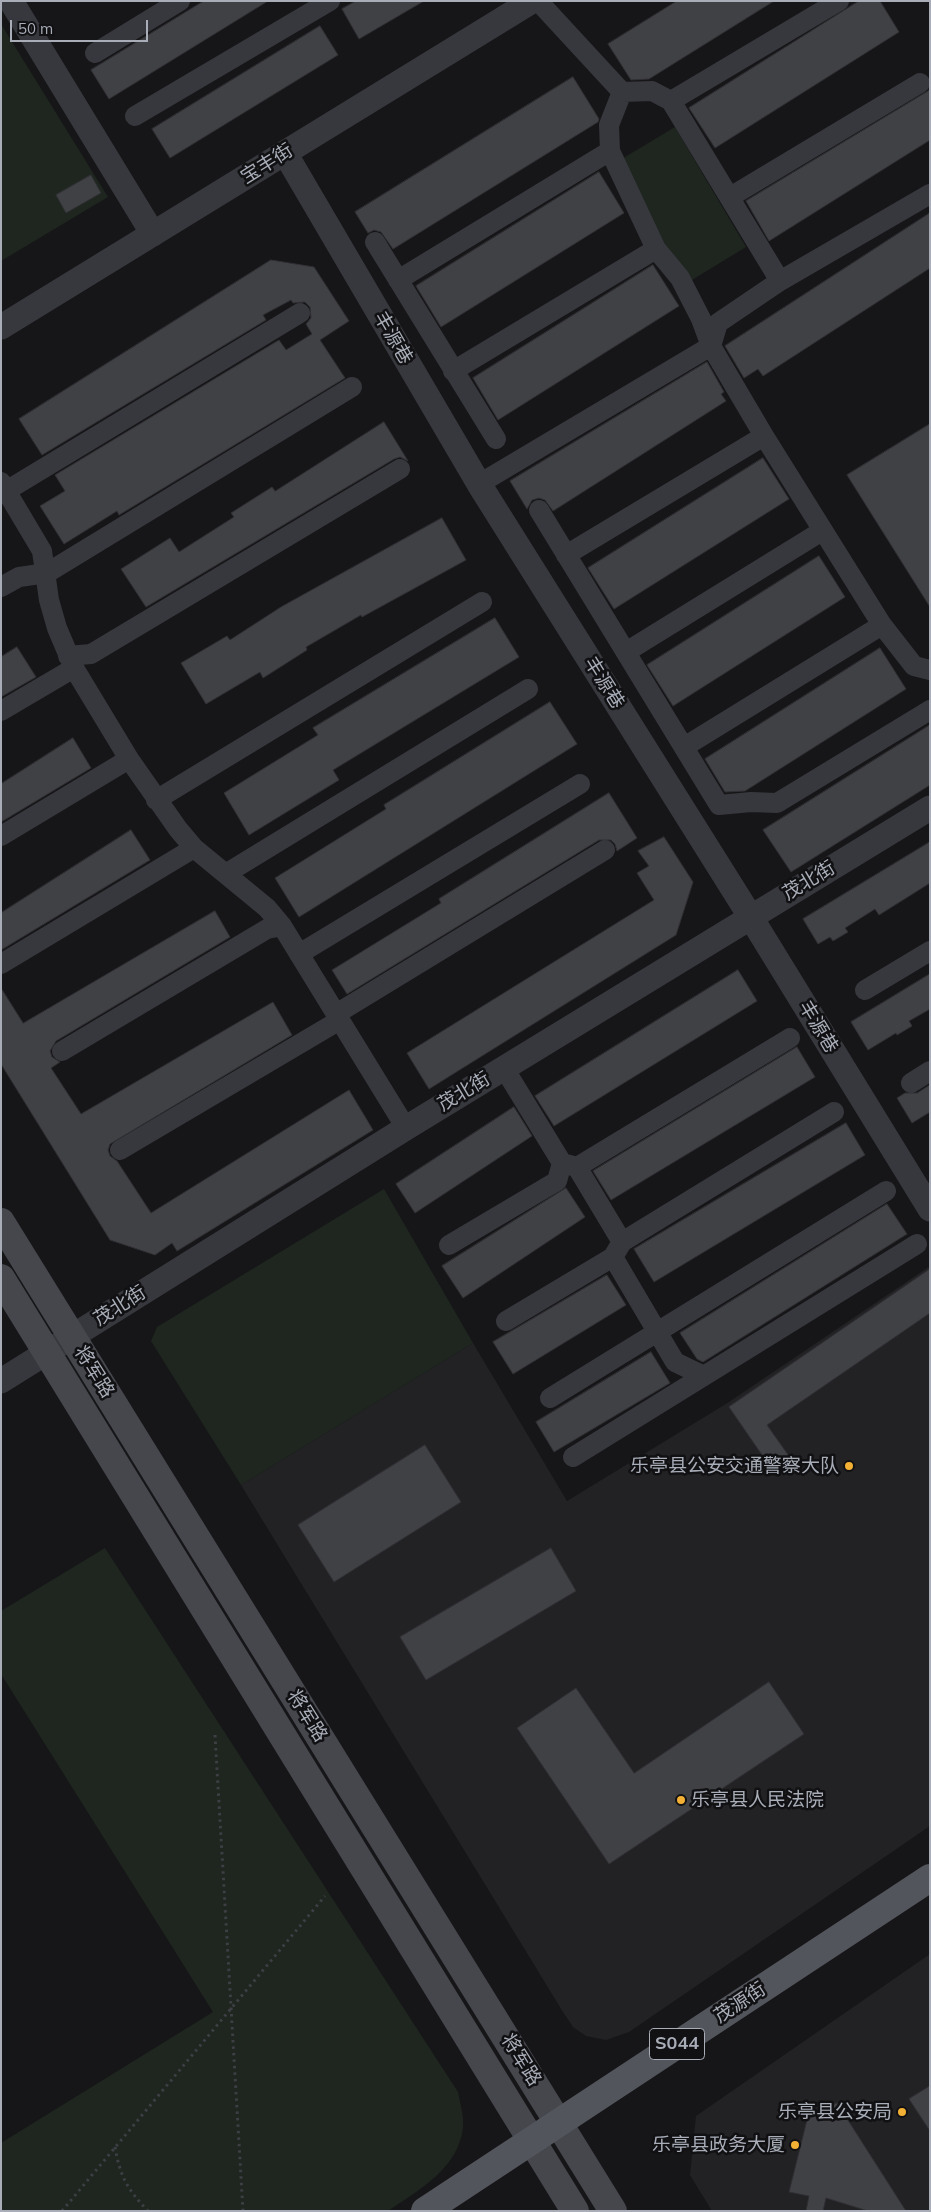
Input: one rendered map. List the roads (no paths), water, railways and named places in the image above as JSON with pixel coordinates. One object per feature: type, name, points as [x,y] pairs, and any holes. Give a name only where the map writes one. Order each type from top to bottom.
[{"type":"main road","name":"将军路","points":[[1,1222],[613,2211]]},
{"type":"main road","name":"将军路","points":[[1,1278],[575,2211]]},
{"type":"main road","name":"茂源街","points":[[425,2211],[930,1878]]},
{"type":"street","points":[[11,1],[153,234]]},
{"type":"street","points":[[95,53],[180,1]]},
{"type":"street","name":"宝丰街","points":[[1,327],[532,1]]},
{"type":"street","points":[[538,1],[622,92],[652,91],[671,101],[780,281]]},
{"type":"street","points":[[671,101],[839,1]]},
{"type":"street","points":[[135,116],[326,2]]},
{"type":"street","points":[[730,197],[920,83]]},
{"type":"street","points":[[622,92],[609,125],[610,151],[656,249],[680,278],[701,319],[711,346],[822,531],[882,625],[914,666],[930,670]]},
{"type":"street","points":[[398,280],[610,151]]},
{"type":"street","name":"丰源巷","points":[[285,154],[479,484],[750,916],[930,1209]]},
{"type":"street","points":[[479,484],[711,346],[718,324],[780,281],[930,194]]},
{"type":"street","points":[[375,242],[496,439]]},
{"type":"street","points":[[453,371],[656,249]]},
{"type":"street","points":[[300,313],[3,489],[42,551],[47,573],[49,600],[56,628],[71,662],[130,759],[156,800],[194,848],[227,873],[267,908],[282,926],[406,1128]]},
{"type":"street","points":[[1,587],[19,577],[47,573],[352,387]]},
{"type":"street","points":[[566,555],[764,436]]},
{"type":"street","points":[[1,711],[71,662],[92,654],[400,469]]},
{"type":"street","points":[[539,510],[718,805],[751,802],[777,803],[930,710]]},
{"type":"street","points":[[626,652],[822,531]]},
{"type":"street","points":[[156,800],[482,602]]},
{"type":"street","points":[[684,747],[882,625]]},
{"type":"street","points":[[227,873],[528,690]]},
{"type":"street","points":[[1,836],[130,759]]},
{"type":"street","points":[[300,954],[580,784]]},
{"type":"street","name":"茂北街","points":[[1,1381],[406,1128],[750,916],[930,808]]},
{"type":"street","points":[[1,964],[194,848]]},
{"type":"street","points":[[120,1150],[338,1017],[605,850]]},
{"type":"street","points":[[62,1051],[267,929],[282,926]]},
{"type":"street","points":[[865,990],[930,951]]},
{"type":"street","points":[[450,1245],[557,1181],[569,1165],[790,1038]]},
{"type":"street","points":[[504,1068],[569,1165],[618,1250],[658,1332],[675,1362],[704,1376]]},
{"type":"street","points":[[911,1083],[930,1072]]},
{"type":"street","points":[[506,1321],[834,1112]]},
{"type":"street","points":[[550,1398],[886,1191]]},
{"type":"street","points":[[573,1457],[917,1244]]},
{"type":"place","name":"乐亭县公安交通警察大队","points":[[849,1466]]},
{"type":"place","name":"乐亭县人民法院","points":[[681,1800]]},
{"type":"place","name":"乐亭县公安局","points":[[902,2112]]},
{"type":"place","name":"乐亭县政务大厦","points":[[795,2145]]}]
